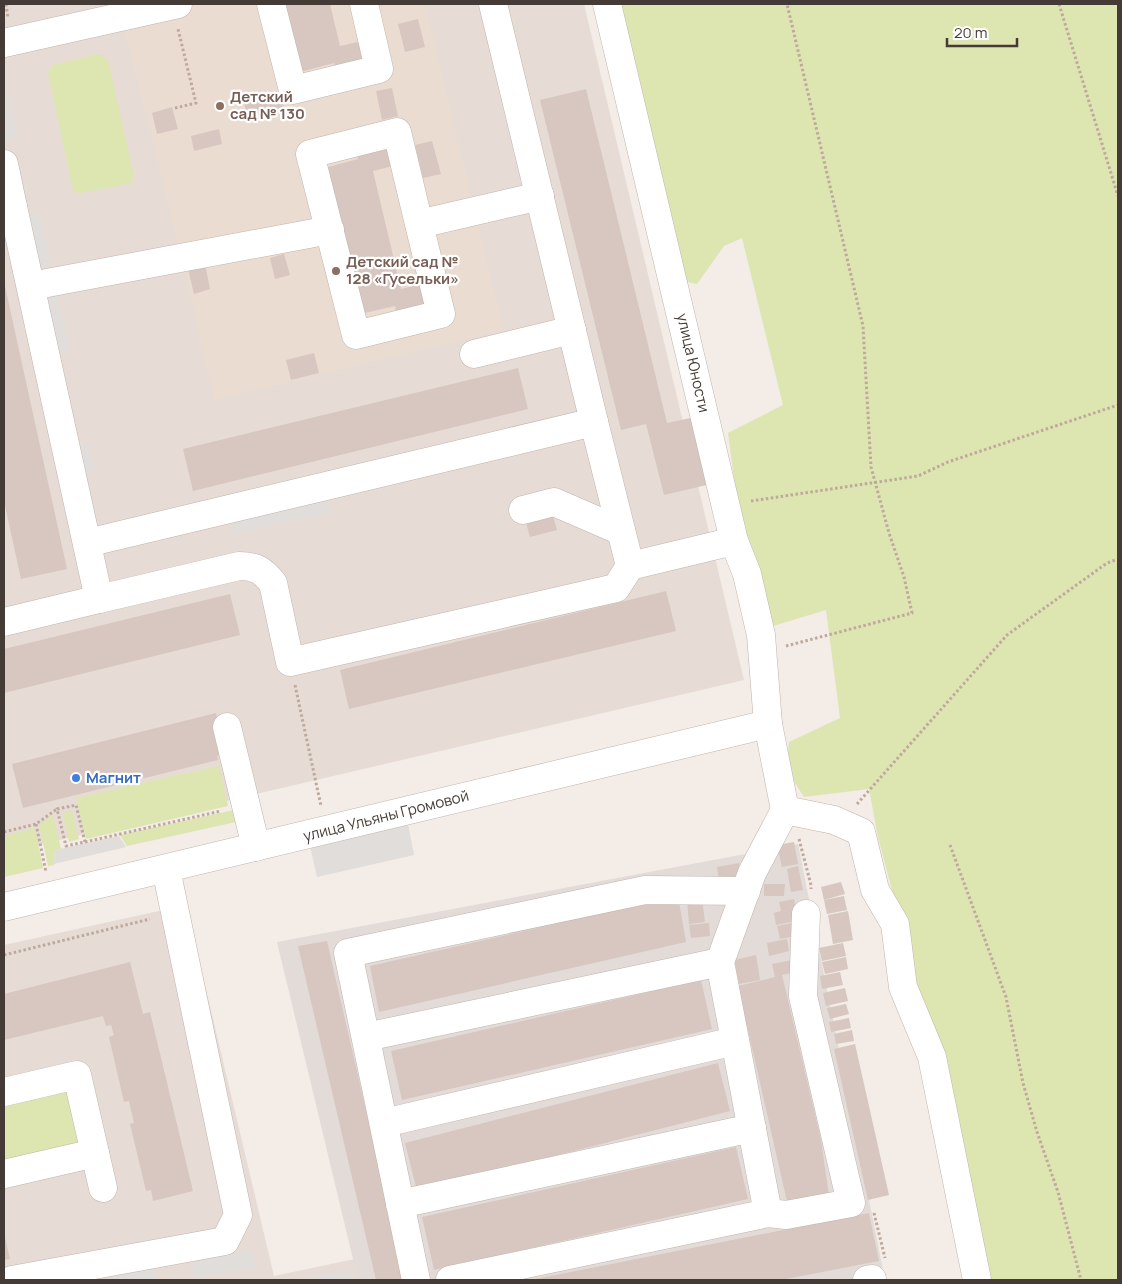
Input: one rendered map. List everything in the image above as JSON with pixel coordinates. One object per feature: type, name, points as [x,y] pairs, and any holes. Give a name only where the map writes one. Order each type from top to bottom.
[{"type":"street","points":[[4,43],[175,4]]},
{"type":"street","points":[[271,4],[293,90],[379,69],[364,4]]},
{"type":"street","points":[[493,4],[630,566]]},
{"type":"street","name":"улица Юности","points":[[607,4],[734,541],[747,574],[761,635],[768,724],[784,810]]},
{"type":"street","points":[[397,132],[419,224],[441,314],[356,335],[310,154],[397,132]]},
{"type":"street","points":[[4,164],[9,208],[31,286],[99,599]]},
{"type":"street","points":[[419,224],[540,196]]},
{"type":"street","points":[[31,286],[330,230]]},
{"type":"street","points":[[474,354],[572,330]]},
{"type":"street","points":[[87,543],[594,422]]},
{"type":"street","points":[[523,510],[554,502],[621,531]]},
{"type":"street","points":[[4,622],[239,566],[252,566],[264,573],[273,583],[290,662],[616,588],[630,566],[734,541]]},
{"type":"street","name":"улица Ульяны Громовой","points":[[4,907],[768,724]]},
{"type":"street","points":[[228,727],[256,847]]},
{"type":"street","points":[[768,1212],[720,962],[752,873],[784,810],[834,820],[861,832],[874,890],[895,924],[903,987],[932,1057],[977,1280]]},
{"type":"street","points":[[12,1280],[225,1241],[238,1215],[166,869]]},
{"type":"street","points":[[416,1280],[348,953],[645,890],[746,891]]},
{"type":"street","points":[[450,1280],[768,1212],[786,1215],[850,1203],[803,996],[806,914]]},
{"type":"street","points":[[366,1038],[720,962]]},
{"type":"street","points":[[384,1123],[735,1041]]},
{"type":"street","points":[[4,1092],[77,1075],[103,1188]]},
{"type":"street","points":[[400,1204],[752,1128]]},
{"type":"street","points":[[4,1174],[95,1153]]},
{"type":"path","points":[[175,4],[196,103],[175,108]]},
{"type":"path","points":[[762,652],[912,613],[904,577],[888,533],[871,467],[863,326],[787,4]]},
{"type":"path","points":[[1059,4],[1118,196]]},
{"type":"path","points":[[726,505],[918,476],[948,462],[1118,405]]},
{"type":"path","points":[[834,820],[856,805],[1007,635],[1107,563],[1118,559]]},
{"type":"path","points":[[290,662],[326,830]]},
{"type":"path","points":[[4,832],[36,824],[57,809],[76,804],[85,842]]},
{"type":"path","points":[[57,809],[66,846],[246,806]]},
{"type":"path","points":[[36,824],[51,896]]},
{"type":"path","points":[[950,845],[1006,997],[1023,1082],[1037,1132],[1058,1192],[1081,1280]]},
{"type":"path","points":[[4,955],[175,912]]},
{"type":"shaded area","points":[[4,4],[584,4],[744,680],[4,853]]},
{"type":"shaded area","name":"Детский сад № 128 «Гусельки»","points":[[118,4],[425,4],[503,330],[215,400],[153,140]]},
{"type":"shaded area","points":[[4,74],[18,139],[5,142],[4,137]]},
{"type":"shaded area","points":[[20,210],[41,216],[51,263],[32,267]]},
{"type":"shaded area","points":[[57,292],[70,353],[51,357],[38,296]]},
{"type":"shaded area","points":[[89,443],[95,472],[76,476],[70,447]]},
{"type":"shaded area","points":[[328,499],[331,512],[232,535],[229,521]]},
{"type":"shaded area","points":[[408,824],[414,855],[317,877],[310,846]]},
{"type":"shaded area","points":[[119,836],[126,847],[54,864],[55,850]]},
{"type":"shaded area","points":[[798,844],[885,1280],[358,1280],[277,942]]},
{"type":"shaded area","points":[[186,905],[274,1276],[364,1257],[369,1280],[4,1280],[4,945]]},
{"type":"shaded area","points":[[252,1250],[256,1267],[195,1279],[191,1262]]},
{"type":"shaded area","points":[[154,1267],[157,1280],[89,1280]]},
{"type":"shaded area","points":[[350,1269],[353,1280],[298,1280]]},
{"type":"green space","points":[[621,4],[1118,4],[1118,1280],[984,1280],[970,1186],[878,837],[869,789],[804,797],[786,769],[789,742],[840,718],[826,610],[763,629],[739,516],[728,433],[783,405],[742,238],[724,246],[697,284],[679,280]]},
{"type":"green space","points":[[98,54],[106,58],[109,63],[134,176],[128,184],[81,193],[75,192],[72,187],[48,73],[52,65]]},
{"type":"green space","points":[[219,766],[228,806],[86,839],[76,798]]},
{"type":"green space","points":[[234,810],[236,822],[127,846],[120,835]]},
{"type":"green space","points":[[72,811],[79,839],[69,842],[63,813]]},
{"type":"green space","points":[[53,815],[61,849],[55,850],[54,865],[48,866],[39,824]]},
{"type":"green space","points":[[35,828],[43,868],[4,877],[4,836]]},
{"type":"green space","points":[[65,1085],[83,1142],[8,1161],[4,1158],[4,1100]]},
{"type":"building","points":[[284,4],[330,4],[340,46],[362,41],[368,67],[336,74],[334,63],[300,72]]},
{"type":"building","points":[[418,19],[425,47],[405,52],[398,24]]},
{"type":"building","points":[[392,88],[398,116],[382,120],[376,91]]},
{"type":"building","points":[[586,89],[667,423],[695,417],[711,484],[664,495],[646,424],[621,430],[540,100]]},
{"type":"building","points":[[280,93],[284,107],[247,116],[244,102]]},
{"type":"building","points":[[172,107],[178,129],[157,134],[152,113]]},
{"type":"building","points":[[219,129],[222,144],[194,151],[191,136]]},
{"type":"building","points":[[386,141],[393,166],[373,171],[401,289],[422,284],[428,309],[397,316],[395,306],[356,315],[321,169],[358,159],[355,149]]},
{"type":"building","points":[[432,141],[441,174],[423,178],[415,145]]},
{"type":"building","points":[[284,254],[290,275],[275,279],[270,258]]},
{"type":"building","points":[[205,264],[210,289],[194,294],[188,269]]},
{"type":"building","points":[[5,286],[67,569],[21,579],[4,501]]},
{"type":"building","points":[[314,353],[319,373],[291,380],[286,360]]},
{"type":"building","points":[[518,368],[528,409],[193,491],[183,449]]},
{"type":"building","points":[[552,512],[557,530],[530,537],[525,519]]},
{"type":"building","points":[[666,591],[676,631],[349,709],[340,670]]},
{"type":"building","points":[[230,594],[240,635],[4,693],[4,649]]},
{"type":"building","points":[[216,713],[226,753],[217,756],[218,760],[23,808],[12,764]]},
{"type":"building","points":[[794,842],[798,864],[782,867],[777,845]]},
{"type":"building","points":[[739,863],[741,875],[719,880],[717,867]]},
{"type":"building","points":[[798,866],[803,890],[791,892],[787,869]]},
{"type":"building","points":[[841,882],[845,894],[824,900],[821,887]]},
{"type":"building","points":[[764,884],[785,884],[784,896],[764,896]]},
{"type":"building","points":[[678,896],[686,942],[379,1012],[370,966]]},
{"type":"building","points":[[844,896],[847,910],[827,914],[824,900]]},
{"type":"building","points":[[702,898],[705,922],[689,924],[687,900]]},
{"type":"building","points":[[794,899],[796,908],[793,908],[796,921],[776,925],[774,913],[781,911],[779,902]]},
{"type":"building","points":[[848,911],[853,940],[833,944],[828,915]]},
{"type":"building","points":[[797,922],[800,935],[780,939],[777,926]]},
{"type":"building","points":[[709,923],[710,936],[691,938],[689,925]]},
{"type":"building","points":[[787,939],[789,951],[769,956],[767,943]]},
{"type":"building","points":[[327,941],[405,1280],[376,1280],[298,946]]},
{"type":"building","points":[[843,943],[846,956],[822,961],[819,948]]},
{"type":"building","points":[[756,955],[760,980],[739,984],[734,960]]},
{"type":"building","points":[[846,957],[848,969],[825,974],[822,962]]},
{"type":"building","points":[[792,960],[795,972],[782,975],[821,1140],[829,1196],[788,1206],[738,986],[775,977],[772,964]]},
{"type":"building","points":[[130,962],[143,1014],[150,1012],[193,1191],[153,1201],[151,1190],[146,1191],[130,1124],[134,1123],[129,1101],[124,1102],[109,1037],[114,1035],[111,1025],[106,1026],[103,1016],[4,1040],[4,994]]},
{"type":"building","points":[[840,972],[843,985],[822,989],[820,976]]},
{"type":"building","points":[[701,980],[712,1029],[402,1100],[391,1051]]},
{"type":"building","points":[[845,988],[848,1001],[826,1006],[823,993]]},
{"type":"building","points":[[846,1004],[849,1014],[830,1019],[827,1008]]},
{"type":"building","points":[[849,1018],[851,1028],[831,1032],[829,1022]]},
{"type":"building","points":[[852,1030],[854,1041],[836,1044],[834,1034]]},
{"type":"building","points":[[855,1044],[889,1195],[868,1200],[834,1049]]},
{"type":"building","points":[[718,1063],[730,1111],[417,1191],[405,1143]]},
{"type":"building","points":[[736,1147],[748,1199],[434,1270],[422,1217]]},
{"type":"building","points":[[869,1213],[879,1261],[781,1280],[530,1280]]},
{"type":"building","points":[[4,1233],[10,1259],[4,1260]]},
{"type":"place","name":"Детский сад № 130","points":[[220,106]]},
{"type":"place","name":"Детский сад № 128 «Гусельки»","points":[[336,271]]},
{"type":"place","name":"Магнит","points":[[76,778]]}]
